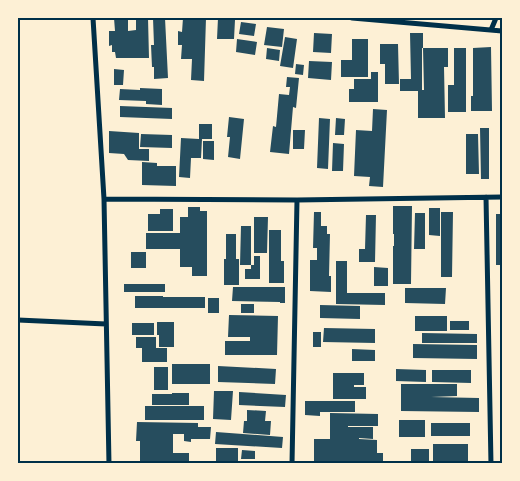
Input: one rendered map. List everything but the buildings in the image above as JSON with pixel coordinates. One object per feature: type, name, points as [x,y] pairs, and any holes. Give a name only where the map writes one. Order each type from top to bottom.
[{"type":"street","points":[[93,18],[104,199],[109,464]]},
{"type":"street","points":[[352,18],[502,31]]},
{"type":"street","points":[[491,30],[496,18]]},
{"type":"street","points":[[486,197],[491,464]]},
{"type":"street","points":[[104,199],[297,200],[502,197]]},
{"type":"street","points":[[292,464],[297,200]]},
{"type":"street","points":[[18,320],[106,324]]}]
